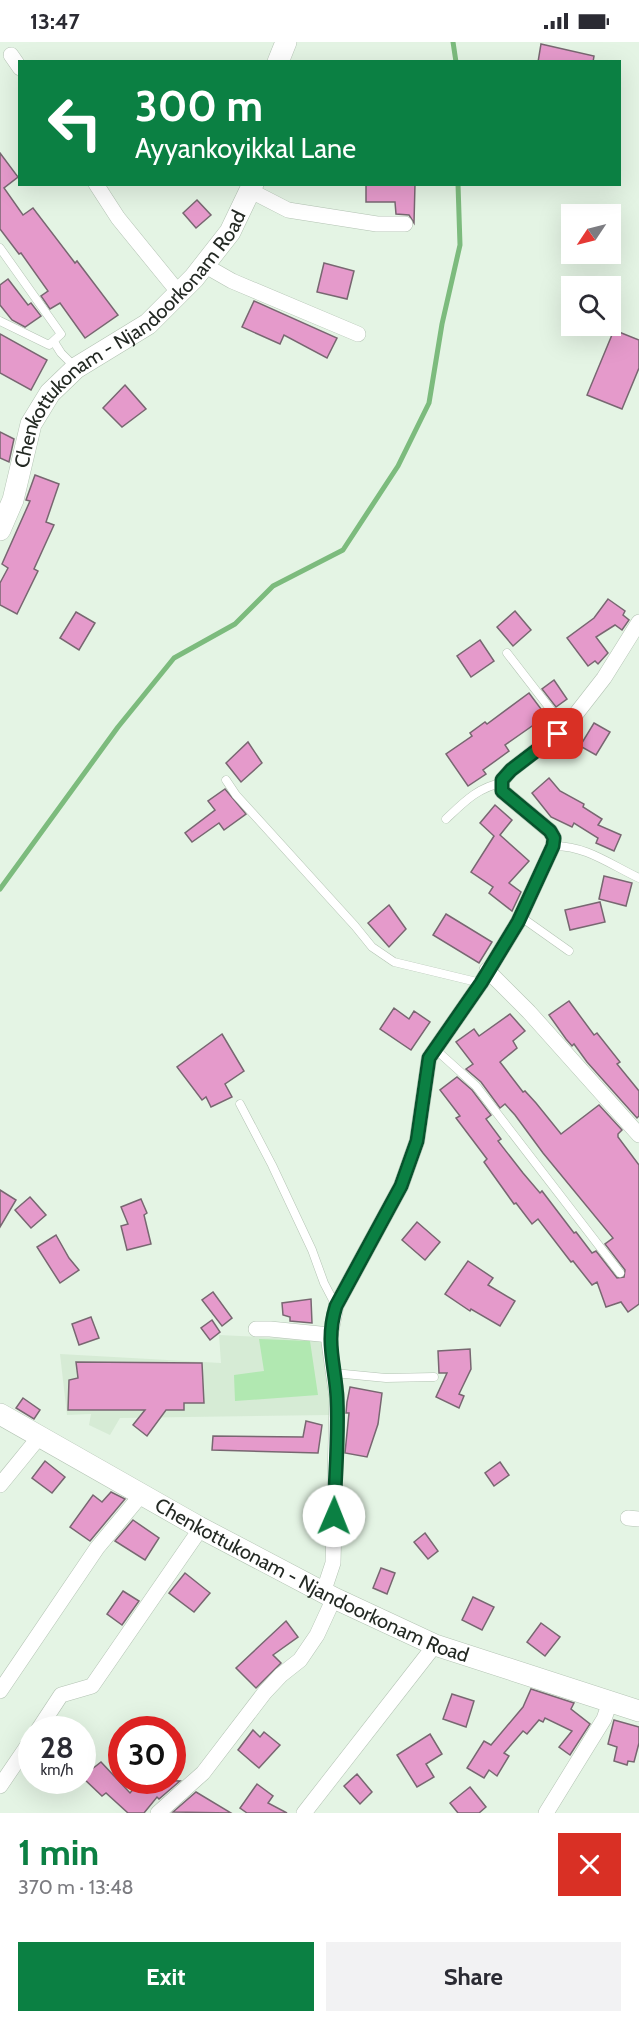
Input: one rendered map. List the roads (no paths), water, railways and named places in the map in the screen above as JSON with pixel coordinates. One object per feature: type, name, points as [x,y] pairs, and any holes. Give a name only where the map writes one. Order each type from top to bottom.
[{"type":"main road","points":[[279,60],[286,42]]},
{"type":"main road","name":"Chenkottukonam - Njandoorkonam Road","points":[[0,530],[13,500],[31,424],[50,393],[76,368],[148,324],[179,293],[230,232],[252,188]]},
{"type":"main road","name":"Chenkottukonam - Njandoorkonam Road","points":[[0,1414],[201,1528],[329,1596],[435,1646],[610,1702],[638,1708]]},
{"type":"street","points":[[97,186],[118,218],[179,293]]},
{"type":"street","points":[[252,188],[288,210],[377,224],[405,224]]},
{"type":"street","points":[[204,265],[232,281],[358,334]]},
{"type":"street","points":[[158,1813],[203,1773],[265,1692],[300,1660],[317,1635],[329,1596],[333,1563],[337,1398],[330,1335],[336,1306],[401,1186],[417,1141],[426,1069],[435,1049],[484,977],[521,916],[553,846],[554,838],[550,831],[502,791],[502,783],[511,770],[565,728],[603,678],[639,622]]},
{"type":"street","points":[[484,977],[529,1012],[639,1135]]},
{"type":"street","points":[[256,1329],[330,1335]]},
{"type":"street","points":[[0,1485],[40,1436]]},
{"type":"street","points":[[0,1691],[97,1548],[142,1494]]},
{"type":"street","points":[[47,1716],[61,1695],[92,1686],[201,1528]]},
{"type":"street","points":[[304,1813],[435,1646]]},
{"type":"street","points":[[546,1813],[604,1719],[610,1702]]},
{"type":"street","points":[[0,1786],[18,1760]]},
{"type":"lane","points":[[0,248],[61,334],[49,345],[0,321]]},
{"type":"lane","points":[[54,342],[76,368]]},
{"type":"lane","points":[[507,653],[565,728]]},
{"type":"lane","points":[[226,780],[236,795],[372,947],[394,962],[484,977]]},
{"type":"lane","points":[[446,819],[480,789],[502,783]]},
{"type":"lane","points":[[553,846],[567,845],[603,859],[639,878]]},
{"type":"lane","points":[[521,916],[569,951]]},
{"type":"lane","points":[[435,1049],[476,1086],[620,1273]]},
{"type":"lane","points":[[240,1104],[272,1165],[336,1306]]},
{"type":"lane","points":[[334,1373],[386,1378],[434,1377]]},
{"type":"waterway","points":[[453,42],[456,60]]},
{"type":"waterway","points":[[0,889],[118,727],[174,658],[235,624],[273,586],[343,550],[398,466],[429,403],[442,324],[460,245],[458,186]]}]
